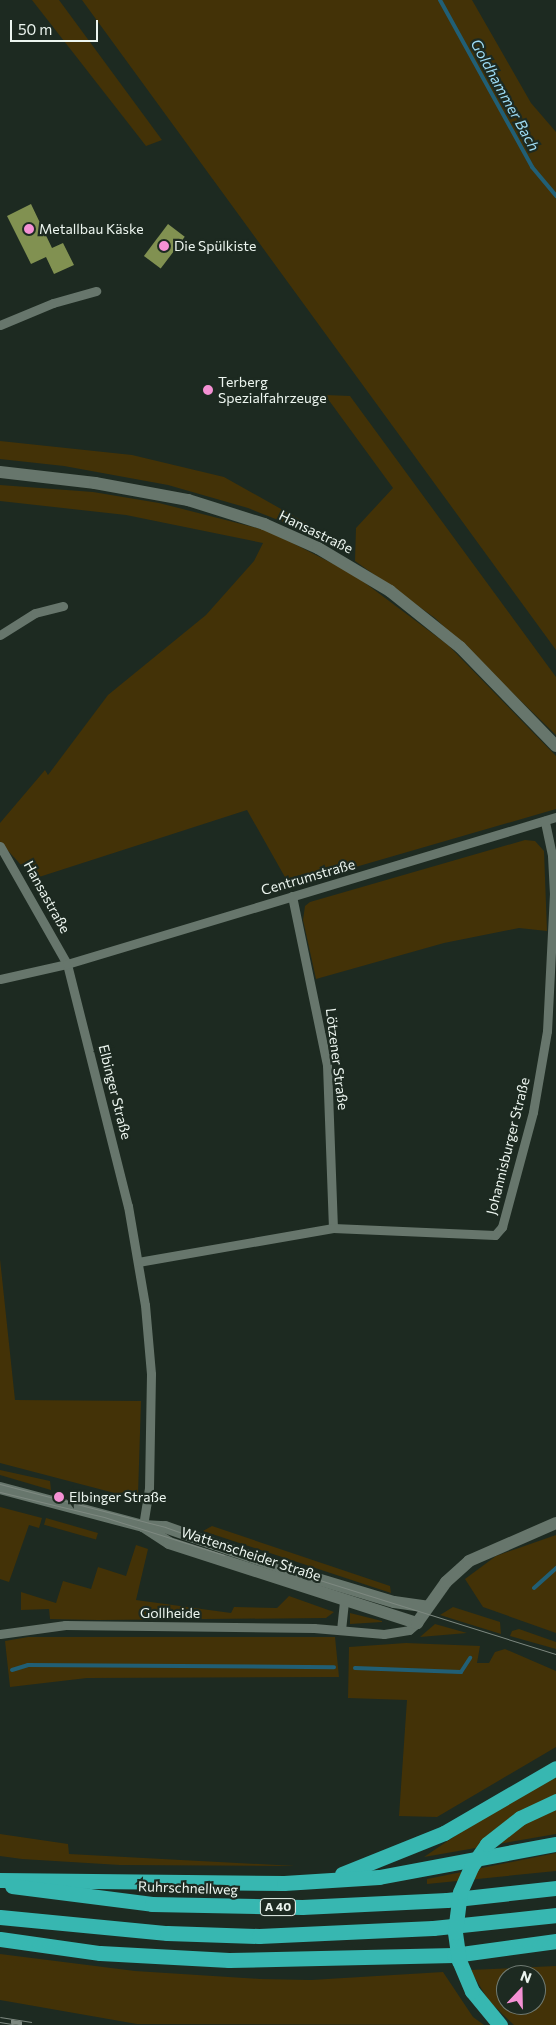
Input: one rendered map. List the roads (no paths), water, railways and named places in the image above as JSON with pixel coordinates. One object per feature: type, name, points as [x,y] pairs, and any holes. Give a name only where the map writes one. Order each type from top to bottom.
[{"type":"highway","points":[[331,1878],[444,1833],[556,1768]]},
{"type":"highway","points":[[496,2021],[472,1991],[459,1961],[454,1932],[460,1892],[471,1866],[492,1840],[520,1818],[556,1801]]},
{"type":"highway","points":[[0,1882],[284,1883],[331,1878],[379,1877],[556,1844]]},
{"type":"highway","name":"Ruhrschnellweg","points":[[0,1882],[152,1904],[302,1907],[447,1900],[556,1888]]},
{"type":"highway","name":"A 40","points":[[0,1917],[167,1933],[259,1936],[433,1928],[556,1915]]},
{"type":"highway","points":[[0,1939],[100,1953],[229,1960],[361,1960],[556,1942]]},
{"type":"highway","points":[[524,1946],[556,1949]]},
{"type":"main road","name":"Hansastraße","points":[[0,472],[95,482],[188,500],[264,524],[318,548],[390,591],[460,647],[556,746]]},
{"type":"main road","points":[[0,1488],[143,1526]]},
{"type":"main road","points":[[418,1623],[428,1607],[469,1561],[556,1524]]},
{"type":"main road","name":"Wattenscheider Straße","points":[[143,1526],[169,1543],[418,1623]]},
{"type":"main road","name":"Wattenscheider Straße","points":[[143,1526],[165,1527],[294,1572],[394,1602],[428,1607]]},
{"type":"street","points":[[0,325],[53,303],[96,291]]},
{"type":"street","points":[[0,635],[35,613],[63,606]]},
{"type":"street","name":"Centrumstraße","points":[[0,980],[67,964],[556,817]]},
{"type":"street","name":"Johannisburger Straße","points":[[138,1262],[333,1228],[490,1238],[502,1227],[532,1112],[547,1031],[554,894],[552,855],[545,821]]},
{"type":"street","name":"Hansastraße","points":[[0,846],[67,964]]},
{"type":"street","name":"Lötzener Straße","points":[[292,896],[327,1065],[333,1228]]},
{"type":"street","name":"Elbinger Straße","points":[[67,964],[120,1170],[138,1262],[151,1381],[149,1488],[143,1526]]},
{"type":"street","points":[[341,1630],[344,1600]]},
{"type":"street","name":"Gollheide","points":[[0,1634],[65,1625],[341,1630],[390,1633],[409,1630],[418,1623]]},
{"type":"waterway","name":"Goldhammer Bach","points":[[440,0],[532,167],[556,196]]},
{"type":"waterway","name":"Goldhammer Bach","points":[[534,1588],[556,1568]]},
{"type":"waterway","points":[[355,1668],[461,1672],[470,1658]]},
{"type":"waterway","points":[[12,1670],[28,1665],[334,1667]]},
{"type":"tram line","points":[[0,1484],[165,1527],[294,1572],[556,1654]]},
{"type":"tram line","points":[[0,1492],[104,1517],[224,1555]]},
{"type":"railway","points":[[0,2020],[32,2025]]},
{"type":"place","name":"Metallbau Käske","points":[[29,229]]},
{"type":"place","name":"Die Spülkiste","points":[[164,246]]},
{"type":"place","name":"Terberg Spezialfahrzeuge","points":[[208,390]]},
{"type":"place","name":"Elbinger Straße","points":[[59,1497]]}]
